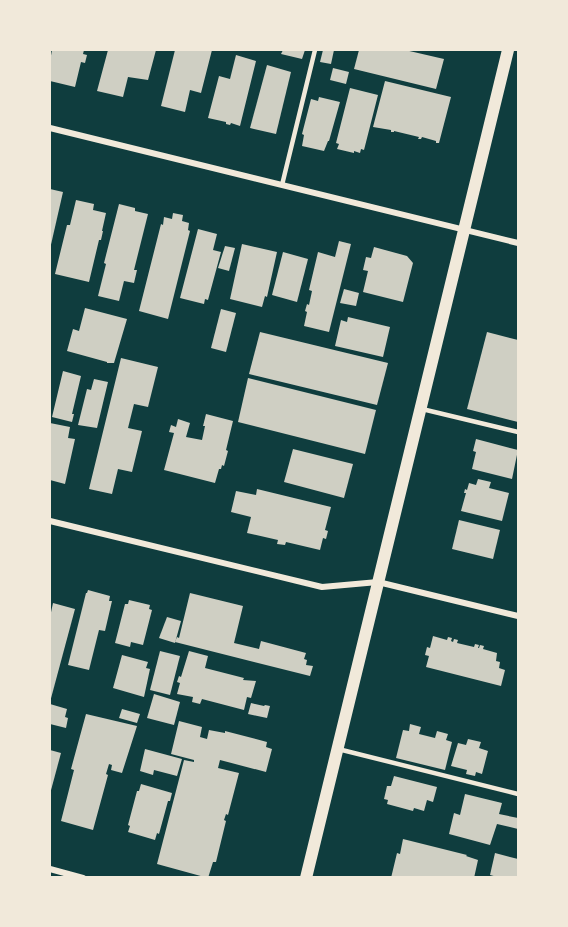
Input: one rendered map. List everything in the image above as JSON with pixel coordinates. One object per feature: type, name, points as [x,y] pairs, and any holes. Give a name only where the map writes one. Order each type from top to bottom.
[{"type":"main road","points":[[306,878],[508,50]]},
{"type":"street","points":[[50,128],[519,243]]},
{"type":"street","points":[[50,522],[322,587],[378,582],[519,616]]},
{"type":"street","points":[[50,869],[83,878]]},
{"type":"lane","points":[[282,185],[315,50]]},
{"type":"lane","points":[[419,409],[519,432]]},
{"type":"lane","points":[[337,748],[519,794]]},
{"type":"building","points":[[52,50],[84,50],[83,54],[87,55],[85,63],[81,62],[75,87],[50,81]]},
{"type":"building","points":[[108,50],[156,50],[148,80],[128,77],[123,97],[97,91]]},
{"type":"building","points":[[175,50],[212,50],[201,93],[190,90],[185,112],[161,106]]},
{"type":"building","points":[[283,50],[305,50],[302,59],[281,54]]},
{"type":"building","points":[[323,50],[334,50],[331,64],[320,62]]},
{"type":"building","points":[[359,50],[405,50],[444,59],[436,89],[354,69]]},
{"type":"building","points":[[236,55],[256,61],[240,126],[208,118],[219,76],[230,79]]},
{"type":"building","points":[[267,65],[291,72],[276,134],[250,128]]},
{"type":"building","points":[[333,68],[349,72],[346,84],[330,80]]},
{"type":"building","points":[[385,81],[451,97],[439,143],[422,137],[418,139],[419,137],[373,127]]},
{"type":"building","points":[[350,88],[378,95],[364,150],[361,149],[360,153],[337,149],[339,144],[336,143]]},
{"type":"building","points":[[319,97],[340,102],[324,151],[302,146],[304,135],[302,134],[311,99],[318,101]]},
{"type":"building","points":[[50,189],[63,192],[50,249]]},
{"type":"building","points":[[76,200],[94,204],[93,210],[106,213],[89,282],[55,274],[67,225],[70,225]]},
{"type":"building","points":[[119,204],[148,214],[134,270],[137,270],[134,283],[124,281],[119,301],[98,296]]},
{"type":"building","points":[[173,213],[183,215],[182,221],[189,223],[188,230],[190,231],[168,319],[139,311],[161,224],[163,225],[164,217],[172,219]]},
{"type":"building","points":[[198,229],[217,234],[213,250],[221,252],[208,300],[205,299],[204,304],[180,298]]},
{"type":"building","points":[[339,241],[351,244],[329,332],[304,326],[307,312],[305,311],[307,304],[309,305],[312,291],[309,290],[318,252],[335,257]]},
{"type":"building","points":[[242,244],[277,252],[267,297],[265,296],[262,307],[230,299]]},
{"type":"building","points":[[225,246],[235,248],[229,271],[218,268]]},
{"type":"building","points":[[374,247],[407,256],[413,263],[403,302],[363,292],[368,271],[363,270],[366,257],[371,258]]},
{"type":"building","points":[[283,252],[308,259],[297,302],[272,295]]},
{"type":"building","points":[[344,289],[359,293],[356,306],[340,303]]},
{"type":"building","points":[[85,308],[127,319],[114,363],[67,351],[73,329],[79,331]]},
{"type":"building","points":[[221,309],[236,313],[226,352],[211,348]]},
{"type":"building","points":[[348,317],[390,327],[383,357],[335,346],[341,320],[347,322]]},
{"type":"building","points":[[260,332],[388,363],[377,405],[249,374]]},
{"type":"building","points":[[487,332],[518,340],[518,422],[467,409]]},
{"type":"building","points":[[121,358],[158,367],[148,407],[134,404],[128,428],[142,431],[132,472],[118,469],[112,494],[89,489]]},
{"type":"building","points":[[63,371],[81,376],[72,422],[52,417]]},
{"type":"building","points":[[248,378],[376,410],[365,454],[238,422]]},
{"type":"building","points":[[94,379],[108,382],[97,428],[78,425],[87,389],[91,390]]},
{"type":"building","points":[[206,414],[233,421],[224,466],[222,465],[219,469],[215,483],[164,470],[174,433],[169,432],[171,425],[176,427],[178,419],[190,423],[186,437],[202,440]]},
{"type":"building","points":[[50,423],[70,427],[68,438],[75,439],[65,484],[50,480]]},
{"type":"building","points":[[476,439],[518,450],[512,479],[472,469]]},
{"type":"building","points":[[293,449],[353,464],[344,498],[284,482]]},
{"type":"building","points":[[478,479],[491,482],[489,488],[509,493],[502,521],[461,511],[465,489],[467,490],[469,483],[476,485]]},
{"type":"building","points":[[257,489],[331,507],[325,530],[328,531],[326,539],[323,538],[320,550],[286,542],[285,545],[277,544],[278,540],[247,533],[251,517],[231,512],[236,491],[256,495]]},
{"type":"building","points":[[459,520],[500,530],[493,559],[452,549]]},
{"type":"building","points":[[88,590],[110,596],[109,601],[112,601],[105,631],[99,630],[89,670],[68,665]]},
{"type":"building","points":[[190,593],[243,606],[234,643],[259,649],[261,641],[306,653],[304,659],[307,660],[306,665],[313,666],[310,676],[175,642],[177,637],[179,638]]},
{"type":"building","points":[[129,600],[150,605],[149,609],[152,610],[143,645],[131,642],[130,647],[115,643],[125,604],[128,604]]},
{"type":"building","points":[[53,603],[75,609],[50,702],[50,617]]},
{"type":"building","points":[[167,617],[181,621],[175,643],[159,638]]},
{"type":"building","points":[[433,636],[447,640],[448,637],[452,638],[453,642],[454,639],[458,640],[457,643],[474,647],[475,644],[479,645],[478,648],[480,645],[484,646],[483,649],[497,653],[496,661],[500,662],[499,668],[505,670],[501,686],[426,667],[429,656],[425,655],[427,647],[430,648]]},
{"type":"building","points":[[160,651],[180,656],[170,695],[150,690]]},
{"type":"building","points":[[189,651],[208,656],[205,668],[244,678],[243,680],[256,681],[251,698],[247,697],[244,710],[202,699],[200,704],[192,702],[193,697],[177,694],[180,683],[177,682],[179,676],[181,677]]},
{"type":"building","points":[[122,655],[148,662],[146,668],[150,669],[144,697],[113,688]]},
{"type":"building","points":[[154,694],[180,702],[174,725],[147,718]]},
{"type":"building","points":[[251,703],[270,706],[267,718],[248,714]]},
{"type":"building","points":[[50,704],[67,709],[66,728],[50,724]]},
{"type":"building","points":[[122,709],[140,714],[137,723],[119,718]]},
{"type":"building","points":[[86,714],[137,726],[122,773],[111,770],[112,765],[109,764],[93,830],[61,821],[74,770],[71,769]]},
{"type":"building","points":[[179,721],[202,727],[200,737],[207,739],[209,730],[225,733],[225,731],[267,742],[266,747],[272,749],[266,772],[220,760],[218,768],[239,773],[228,815],[226,814],[224,820],[226,821],[216,862],[213,862],[208,878],[157,864],[184,760],[194,762],[194,760],[171,754]]},
{"type":"building","points":[[410,724],[421,727],[419,734],[435,738],[437,731],[448,734],[446,740],[452,742],[445,770],[396,758],[403,730],[409,731]]},
{"type":"building","points":[[468,739],[481,742],[479,748],[488,751],[482,774],[476,772],[475,776],[466,774],[467,770],[451,766],[458,743],[466,745]]},
{"type":"building","points":[[145,749],[182,759],[177,776],[154,770],[153,775],[140,771]]},
{"type":"building","points":[[50,750],[61,753],[50,794]]},
{"type":"building","points":[[394,776],[437,787],[433,802],[427,800],[424,811],[414,808],[413,811],[387,804],[388,800],[384,799],[387,786],[391,786]]},
{"type":"building","points":[[141,784],[172,793],[155,840],[128,832],[137,791]]},
{"type":"building","points":[[465,794],[502,803],[499,814],[518,818],[518,829],[497,824],[490,845],[449,834],[454,813],[460,815]]},
{"type":"building","points":[[403,839],[467,855],[478,860],[474,878],[391,878]]},
{"type":"building","points":[[495,853],[518,859],[518,878],[501,878],[490,875]]}]
